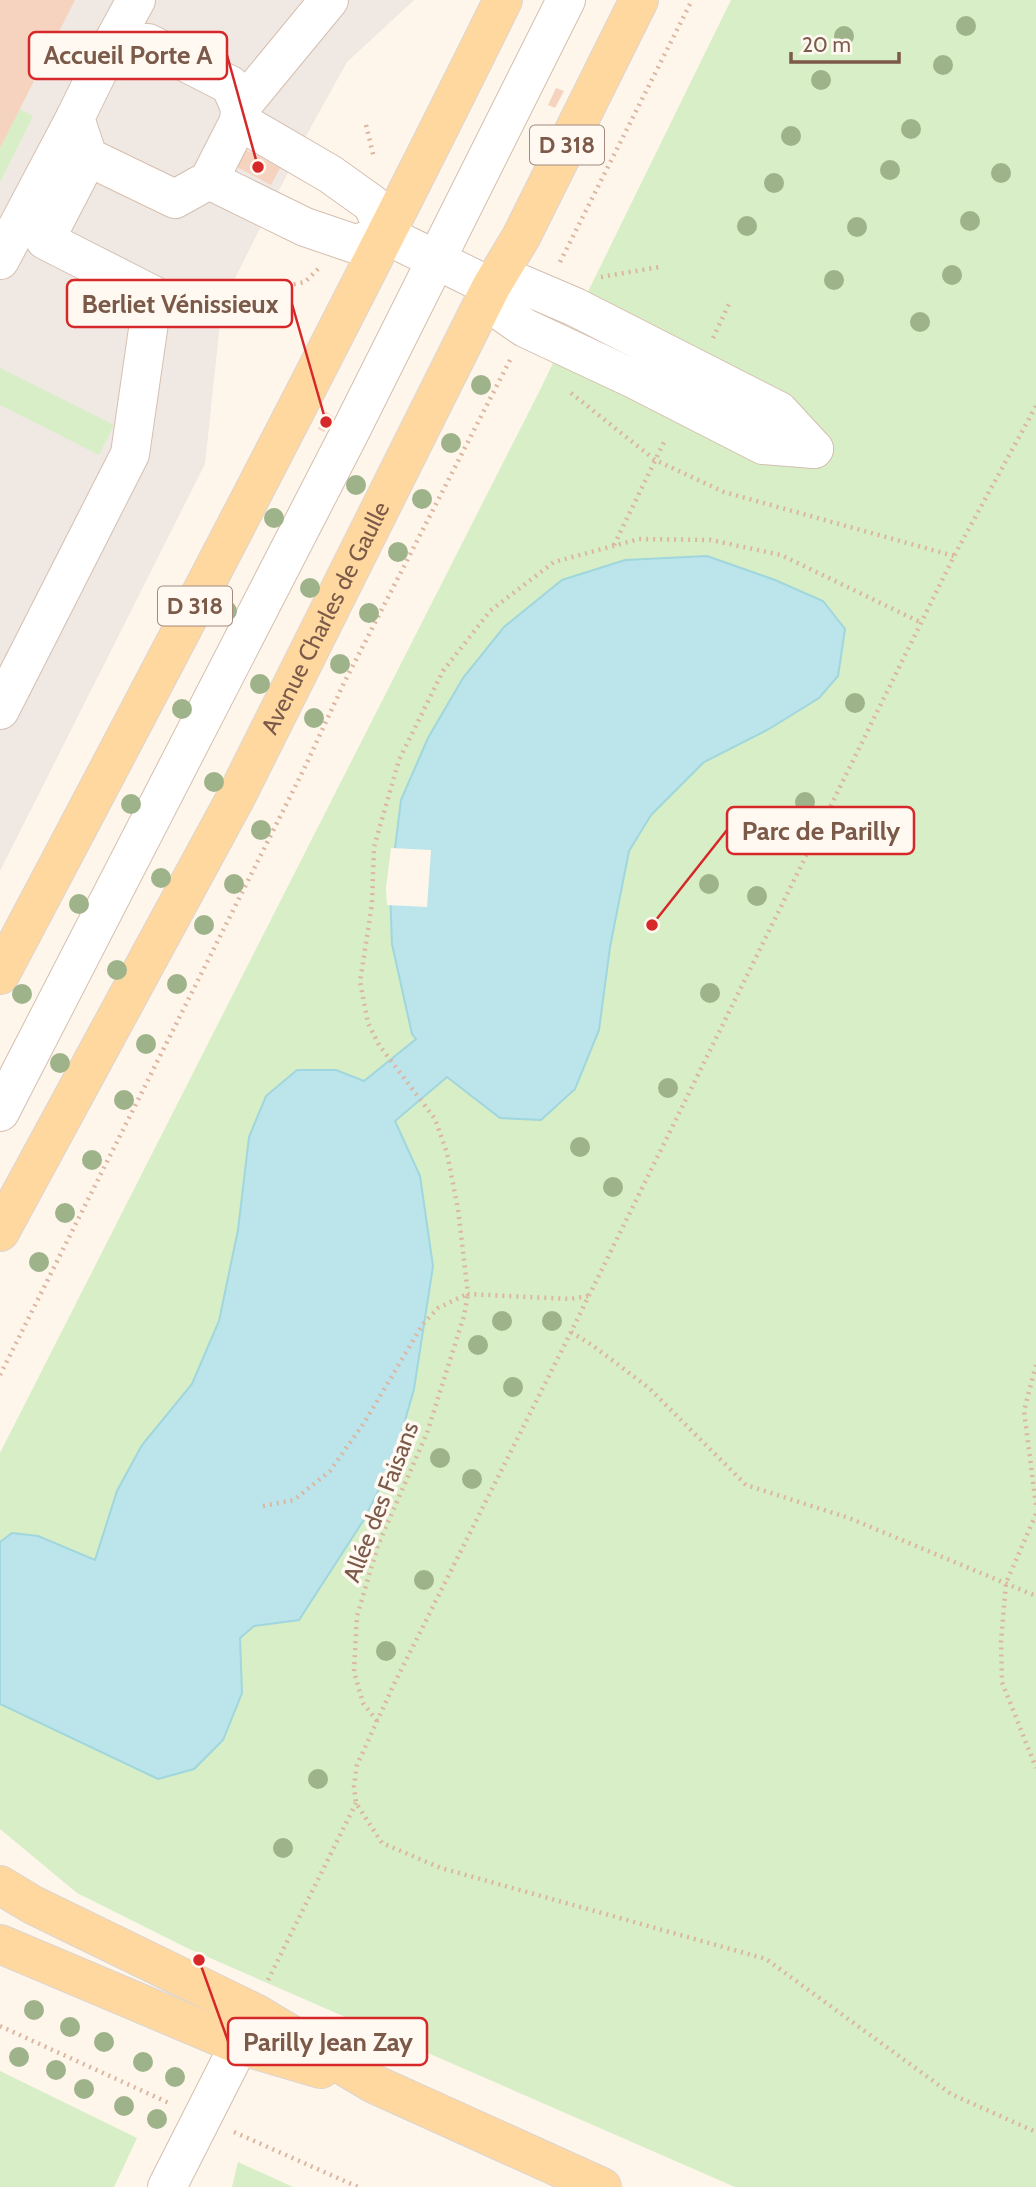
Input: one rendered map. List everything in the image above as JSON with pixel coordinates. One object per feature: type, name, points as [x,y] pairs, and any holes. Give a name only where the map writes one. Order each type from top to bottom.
[{"type":"main road","name":"D 318","points":[[0,975],[205,586],[386,235],[503,0]]},
{"type":"main road","name":"Avenue Charles de Gaulle","points":[[0,1232],[236,796],[491,287],[521,237],[639,0]]},
{"type":"main road","points":[[0,1873],[33,1905]]},
{"type":"main road","points":[[0,1885],[247,2029]]},
{"type":"main road","points":[[0,1944],[247,2029],[602,2187]]},
{"type":"street","points":[[0,260],[136,0]]},
{"type":"street","points":[[88,157],[175,198],[209,180],[240,115],[329,0]]},
{"type":"street","points":[[0,1112],[437,261],[566,0]]},
{"type":"street","points":[[106,55],[132,43],[148,43],[230,85],[240,115],[372,204],[386,235],[491,287],[502,312],[535,326],[763,445],[814,449]]},
{"type":"street","points":[[0,710],[130,454],[153,295],[45,240],[88,157],[75,118]]},
{"type":"street","points":[[209,180],[305,228],[355,244],[386,235]]},
{"type":"street","points":[[167,2187],[247,2029]]},
{"type":"path","points":[[571,240],[692,0]]},
{"type":"path","points":[[280,287],[305,282],[322,267]]},
{"type":"path","points":[[520,365],[535,326]]},
{"type":"path","points":[[0,1375],[304,769],[343,685],[535,326]]},
{"type":"path","points":[[561,385],[655,460],[724,492],[954,556]]},
{"type":"path","points":[[1036,406],[954,556],[377,1721],[357,1765],[354,1786],[356,1803],[382,1843],[442,1868],[766,1959],[951,2094],[1036,2132]]},
{"type":"path","name":"Allée des Faisans","points":[[377,1721],[363,1703],[354,1672],[357,1616],[379,1545],[427,1433],[464,1316],[468,1294],[458,1209],[447,1153],[435,1119],[379,1045],[368,1023],[360,982],[372,904],[374,847],[399,760],[443,671],[490,611],[554,562],[639,539],[711,540],[781,555],[922,623]]},
{"type":"path","points":[[263,1506],[294,1500],[330,1471],[364,1423],[423,1324],[438,1308],[468,1294],[570,1300],[588,1296]]},
{"type":"path","points":[[571,1332],[649,1388],[746,1485],[849,1518],[1036,1596]]},
{"type":"path","points":[[1036,1365],[1024,1410],[1036,1505]]},
{"type":"path","points":[[1036,1514],[1006,1583],[1002,1642],[1002,1682],[1036,1768]]},
{"type":"path","points":[[247,2029],[273,1968],[356,1803]]},
{"type":"path","points":[[0,2026],[358,2187]]},
{"type":"shaded area","points":[[0,0],[414,0],[347,62],[312,125],[222,304],[205,464],[0,871]]},
{"type":"green space","points":[[731,0],[1036,0],[1036,2187],[735,2187],[187,1948],[77,1893],[0,1829],[0,1453],[541,388],[553,363],[550,360],[554,361]]},
{"type":"green space","points":[[19,109],[33,116],[0,182],[0,148]]},
{"type":"green space","points":[[0,368],[114,425],[99,455],[0,405]]},
{"type":"green space","points":[[0,2071],[137,2138],[114,2187],[0,2187]]},
{"type":"green space","points":[[238,2162],[293,2187],[232,2187]]},
{"type":"water","points":[[707,556],[775,580],[823,601],[845,629],[838,676],[819,698],[769,729],[704,762],[651,815],[629,851],[610,947],[599,1030],[575,1089],[541,1120],[500,1118],[447,1077],[395,1121],[420,1176],[433,1266],[414,1389],[393,1462],[363,1521],[299,1620],[254,1626],[240,1638],[242,1693],[223,1740],[194,1769],[158,1779],[0,1704],[0,1542],[12,1533],[38,1536],[95,1560],[117,1491],[142,1445],[192,1384],[219,1321],[238,1230],[249,1137],[266,1096],[297,1070],[336,1070],[364,1081],[416,1039],[412,1034],[392,944],[390,889],[401,800],[428,738],[463,678],[504,627],[562,580],[625,560]]},
{"type":"pier","points":[[391,848],[431,850],[427,907],[387,905],[386,888]]},
{"type":"building","points":[[0,0],[75,0],[0,148]]},
{"type":"building","points":[[556,88],[564,91],[555,108],[548,105]]},
{"type":"building","points":[[244,149],[280,168],[271,185],[235,166]]},
{"type":"building","points":[[326,412],[333,416],[324,432],[318,429]]},
{"type":"place","name":"Accueil Porte A","points":[[258,167]]},
{"type":"place","name":"Berliet Vénissieux","points":[[326,422]]},
{"type":"place","name":"Parc de Parilly","points":[[652,925]]},
{"type":"place","name":"Parilly Jean Zay","points":[[199,1960]]}]
